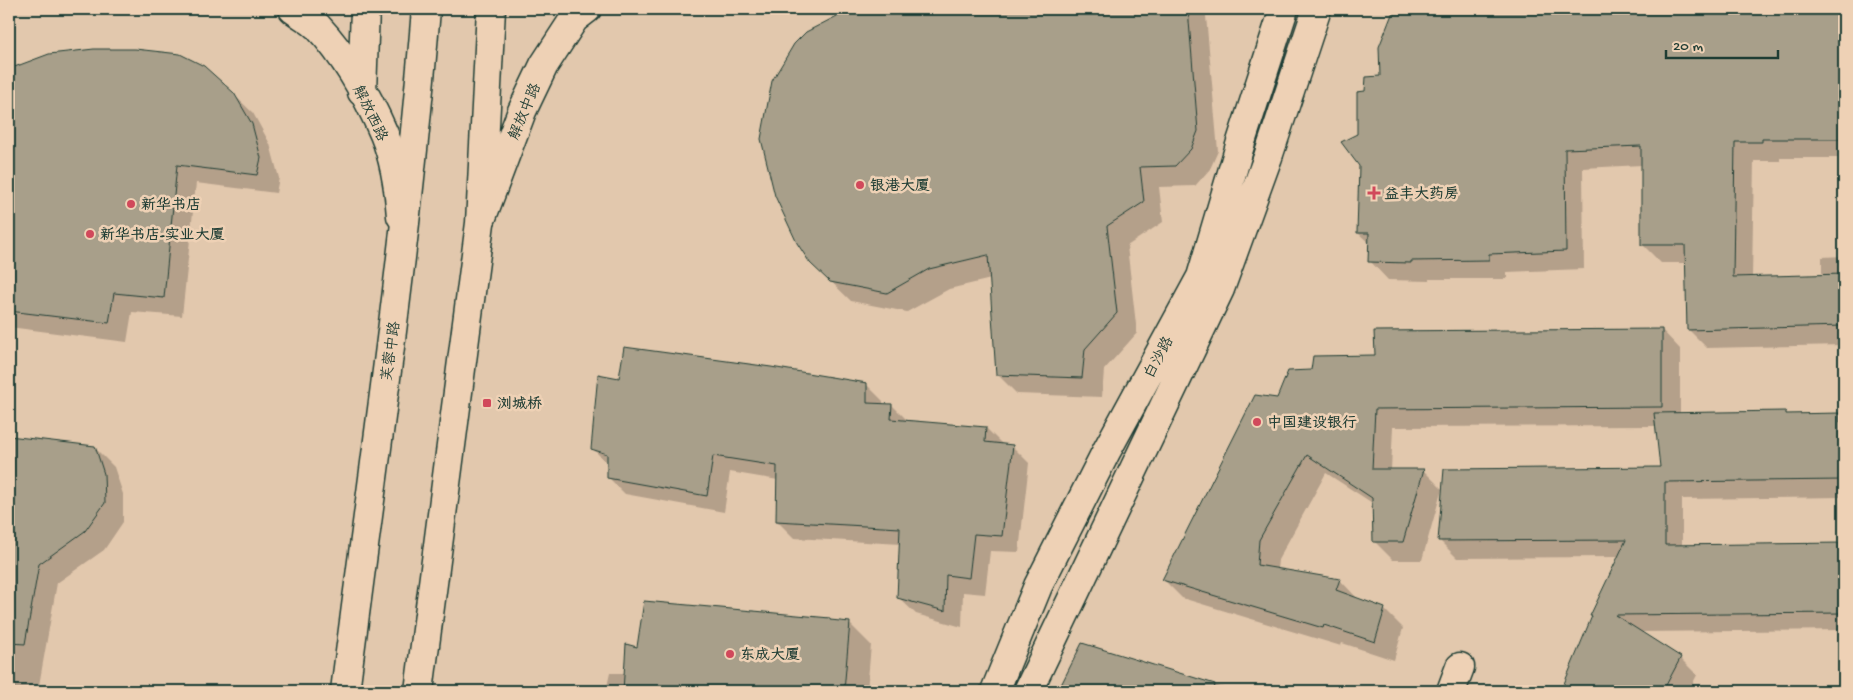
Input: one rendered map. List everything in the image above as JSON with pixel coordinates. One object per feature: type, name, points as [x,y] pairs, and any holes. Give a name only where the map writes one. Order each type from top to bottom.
[{"type":"main road","name":"解放西路","points":[[293,9],[317,26],[341,56],[384,136],[399,190],[403,241]]},
{"type":"main road","points":[[362,92],[365,9]]},
{"type":"main road","name":"芙蓉中路","points":[[345,691],[397,300],[426,9]]},
{"type":"main road","points":[[420,691],[480,223],[491,9]]},
{"type":"main road","points":[[554,48],[556,9]]},
{"type":"main road","name":"解放中路","points":[[480,223],[522,111],[554,48],[574,19],[587,9]]},
{"type":"main road","points":[[1270,53],[1275,9]]},
{"type":"main road","name":"白沙路","points":[[995,691],[1038,586],[1107,450],[1201,277],[1241,142],[1284,9]]},
{"type":"main road","name":"白沙路","points":[[1028,691],[1220,289],[1268,157],[1317,9]]},
{"type":"building","name":"银港大厦","points":[[968,9],[1188,9],[1198,131],[1191,149],[1175,166],[1140,167],[1144,202],[1107,226],[1117,313],[1085,349],[1082,378],[996,375],[988,255],[929,269],[887,293],[830,282],[810,263],[797,243],[775,196],[761,139],[772,81],[794,44],[806,32],[837,16],[860,13]]},
{"type":"building","points":[[1394,9],[1844,9],[1844,139],[1762,139],[1762,142],[1735,142],[1733,277],[1844,274],[1844,326],[1687,330],[1685,245],[1641,245],[1641,146],[1565,149],[1566,251],[1489,254],[1489,260],[1411,261],[1411,263],[1368,262],[1369,233],[1357,233],[1359,166],[1341,142],[1357,134],[1357,92],[1365,91],[1366,77],[1380,76],[1379,47]]},
{"type":"building","name":"新华书店-实业大厦","points":[[94,49],[135,49],[180,54],[204,66],[234,93],[252,124],[261,158],[257,175],[177,165],[164,298],[114,293],[109,323],[9,311],[9,69],[49,54]]},
{"type":"building","points":[[1662,329],[1662,407],[1375,409],[1372,469],[1424,469],[1403,542],[1373,542],[1372,498],[1307,455],[1259,540],[1257,565],[1340,579],[1336,590],[1385,608],[1375,642],[1324,625],[1323,628],[1162,580],[1255,395],[1277,398],[1288,371],[1311,370],[1313,356],[1375,355],[1374,331]]},
{"type":"building","points":[[624,347],[771,367],[867,383],[867,403],[892,404],[891,419],[986,427],[985,442],[1013,445],[1002,536],[974,534],[969,578],[946,575],[945,611],[897,598],[900,528],[776,521],[777,466],[713,456],[707,496],[607,478],[607,454],[591,449],[598,374],[619,378]]},
{"type":"building","points":[[1786,411],[1786,414],[1840,413],[1840,422],[1844,422],[1844,480],[1665,482],[1665,545],[1844,543],[1844,613],[1615,615],[1681,657],[1663,691],[1561,691],[1592,616],[1590,616],[1626,540],[1438,541],[1444,469],[1660,467],[1654,413]]},
{"type":"building","points":[[9,436],[95,446],[104,474],[105,503],[85,531],[39,564],[25,644],[9,643]]},
{"type":"building","name":"东成大厦","points":[[644,601],[830,618],[830,620],[850,622],[844,691],[623,691],[626,644],[637,647]]},
{"type":"building","points":[[1082,643],[1215,684],[1214,691],[1058,691]]},
{"type":"place","name":"银港大厦","points":[[860,185]]},
{"type":"place","name":"益丰大药房","points":[[1374,193]]},
{"type":"place","name":"新华书店","points":[[131,204]]},
{"type":"place","name":"新华书店-实业大厦","points":[[90,234]]},
{"type":"place","name":"浏城桥","points":[[487,403]]},
{"type":"place","name":"中国建设银行","points":[[1257,422]]},
{"type":"place","name":"东成大厦","points":[[730,654]]}]
